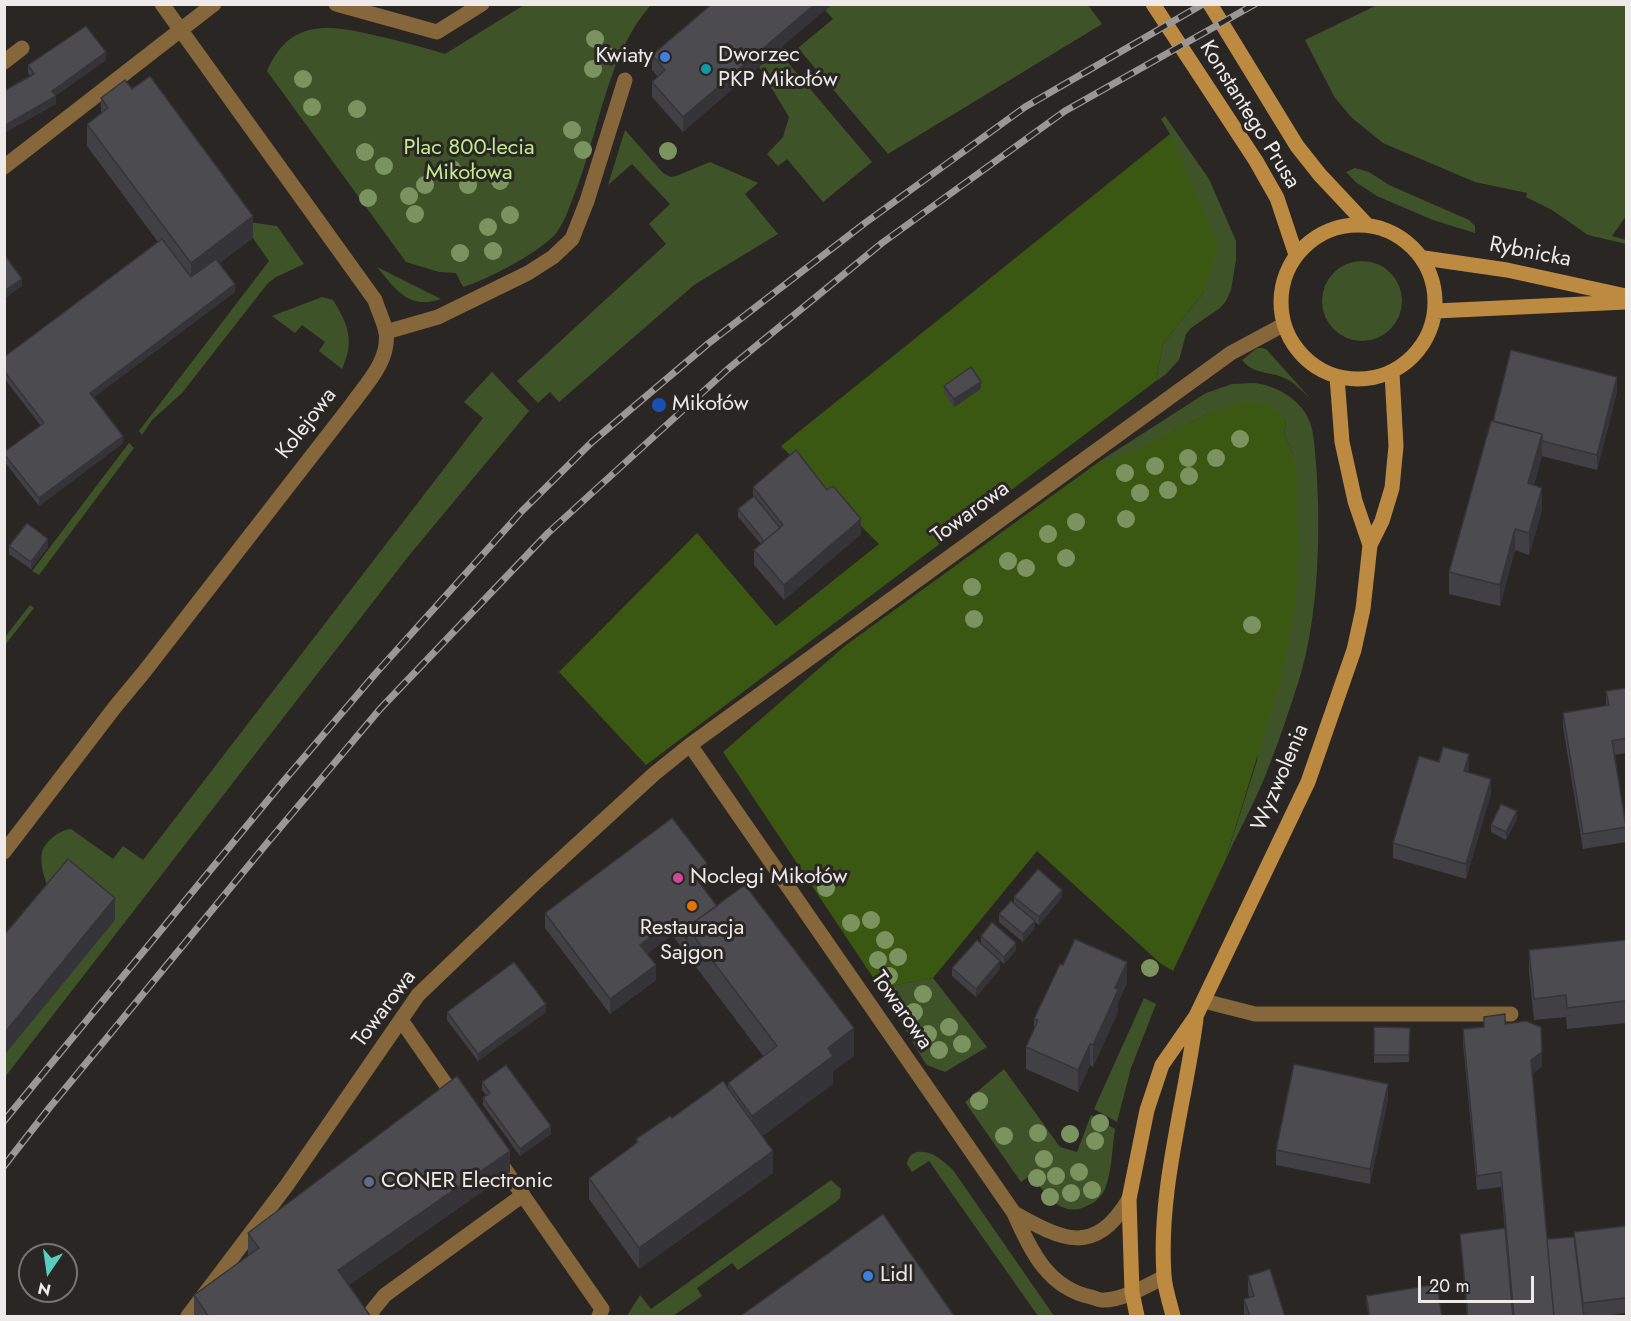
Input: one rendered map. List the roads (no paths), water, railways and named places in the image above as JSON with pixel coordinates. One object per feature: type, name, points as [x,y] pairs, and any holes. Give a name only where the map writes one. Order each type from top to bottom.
[{"type":"street","name":"Kolejowa","points":[[4,852],[352,404],[376,371],[386,352],[386,332],[375,300],[162,4]]},
{"type":"street","points":[[4,167],[214,4]]},
{"type":"street","points":[[336,4],[437,32],[482,4]]},
{"type":"street","points":[[367,14],[384,4]]},
{"type":"street","name":"Konstantego Prusa","points":[[1153,4],[1256,161],[1277,198],[1296,255]]},
{"type":"street","name":"Konstantego Prusa","points":[[1210,4],[1298,146],[1320,175],[1366,224]]},
{"type":"street","points":[[4,62],[22,48]]},
{"type":"street","points":[[386,332],[438,317],[528,273],[553,257],[572,239],[587,201],[625,80]]},
{"type":"street","points":[[1366,224],[1389,230],[1410,244],[1424,258],[1434,286],[1436,311],[1428,336],[1413,357],[1392,373],[1365,380],[1337,376],[1314,366],[1295,348],[1283,325],[1280,301],[1284,276],[1296,255],[1315,237],[1339,226],[1366,224]]},
{"type":"street","name":"Rybnicka","points":[[1424,258],[1507,270],[1626,296]]},
{"type":"street","name":"Rybnicka","points":[[1436,311],[1626,302]]},
{"type":"street","name":"Towarowa","points":[[188,1317],[287,1185],[418,995],[654,774],[690,745],[1231,353],[1283,325]]},
{"type":"street","name":"Wyzwolenia","points":[[1137,1317],[1132,1292],[1129,1200],[1147,1110],[1162,1065],[1204,1001],[1308,782],[1354,650],[1363,609],[1370,545],[1382,521],[1392,488],[1396,447],[1392,373]]},
{"type":"street","name":"Wyzwolenia","points":[[1337,376],[1342,442],[1355,501],[1370,545]]},
{"type":"street","name":"Towarowa","points":[[690,745],[1014,1213],[1028,1245],[1062,1286],[1078,1294],[1104,1300],[1132,1292],[1164,1277]]},
{"type":"street","points":[[1204,1001],[1255,1014],[1510,1014]]},
{"type":"street","name":"Wyzwolenia","points":[[1173,1317],[1164,1277],[1168,1174],[1190,1065],[1196,1016]]},
{"type":"street","points":[[401,1020],[462,1107]]},
{"type":"street","points":[[489,1146],[602,1309],[599,1317]]},
{"type":"street","points":[[372,1317],[372,1311],[385,1295],[523,1195]]},
{"type":"street","name":"Towarowa","points":[[1014,1213],[1047,1231],[1075,1238],[1091,1236],[1106,1230],[1129,1200]]},
{"type":"railway","points":[[4,1121],[282,783],[376,673],[522,511],[592,442],[709,343],[865,223],[1025,107],[1203,4]]},
{"type":"railway","points":[[4,1166],[268,842],[380,709],[548,533],[728,369],[882,243],[1065,111],[1255,4]]},
{"type":"place","name":"Kwiaty","points":[[665,57]]},
{"type":"place","name":"Dworzec PKP Mikołów","points":[[706,69]]},
{"type":"place","name":"Mikołów","points":[[659,405]]},
{"type":"place","name":"Noclegi Mikołów","points":[[678,878]]},
{"type":"place","name":"Restauracja Sajgon","points":[[692,906]]},
{"type":"place","name":"CONER Electronic","points":[[369,1182]]},
{"type":"place","name":"Lidl","points":[[868,1276]]},
{"type":"park label","name":"Plac 800-lecia Mikołowa","points":[[469,162]]}]
